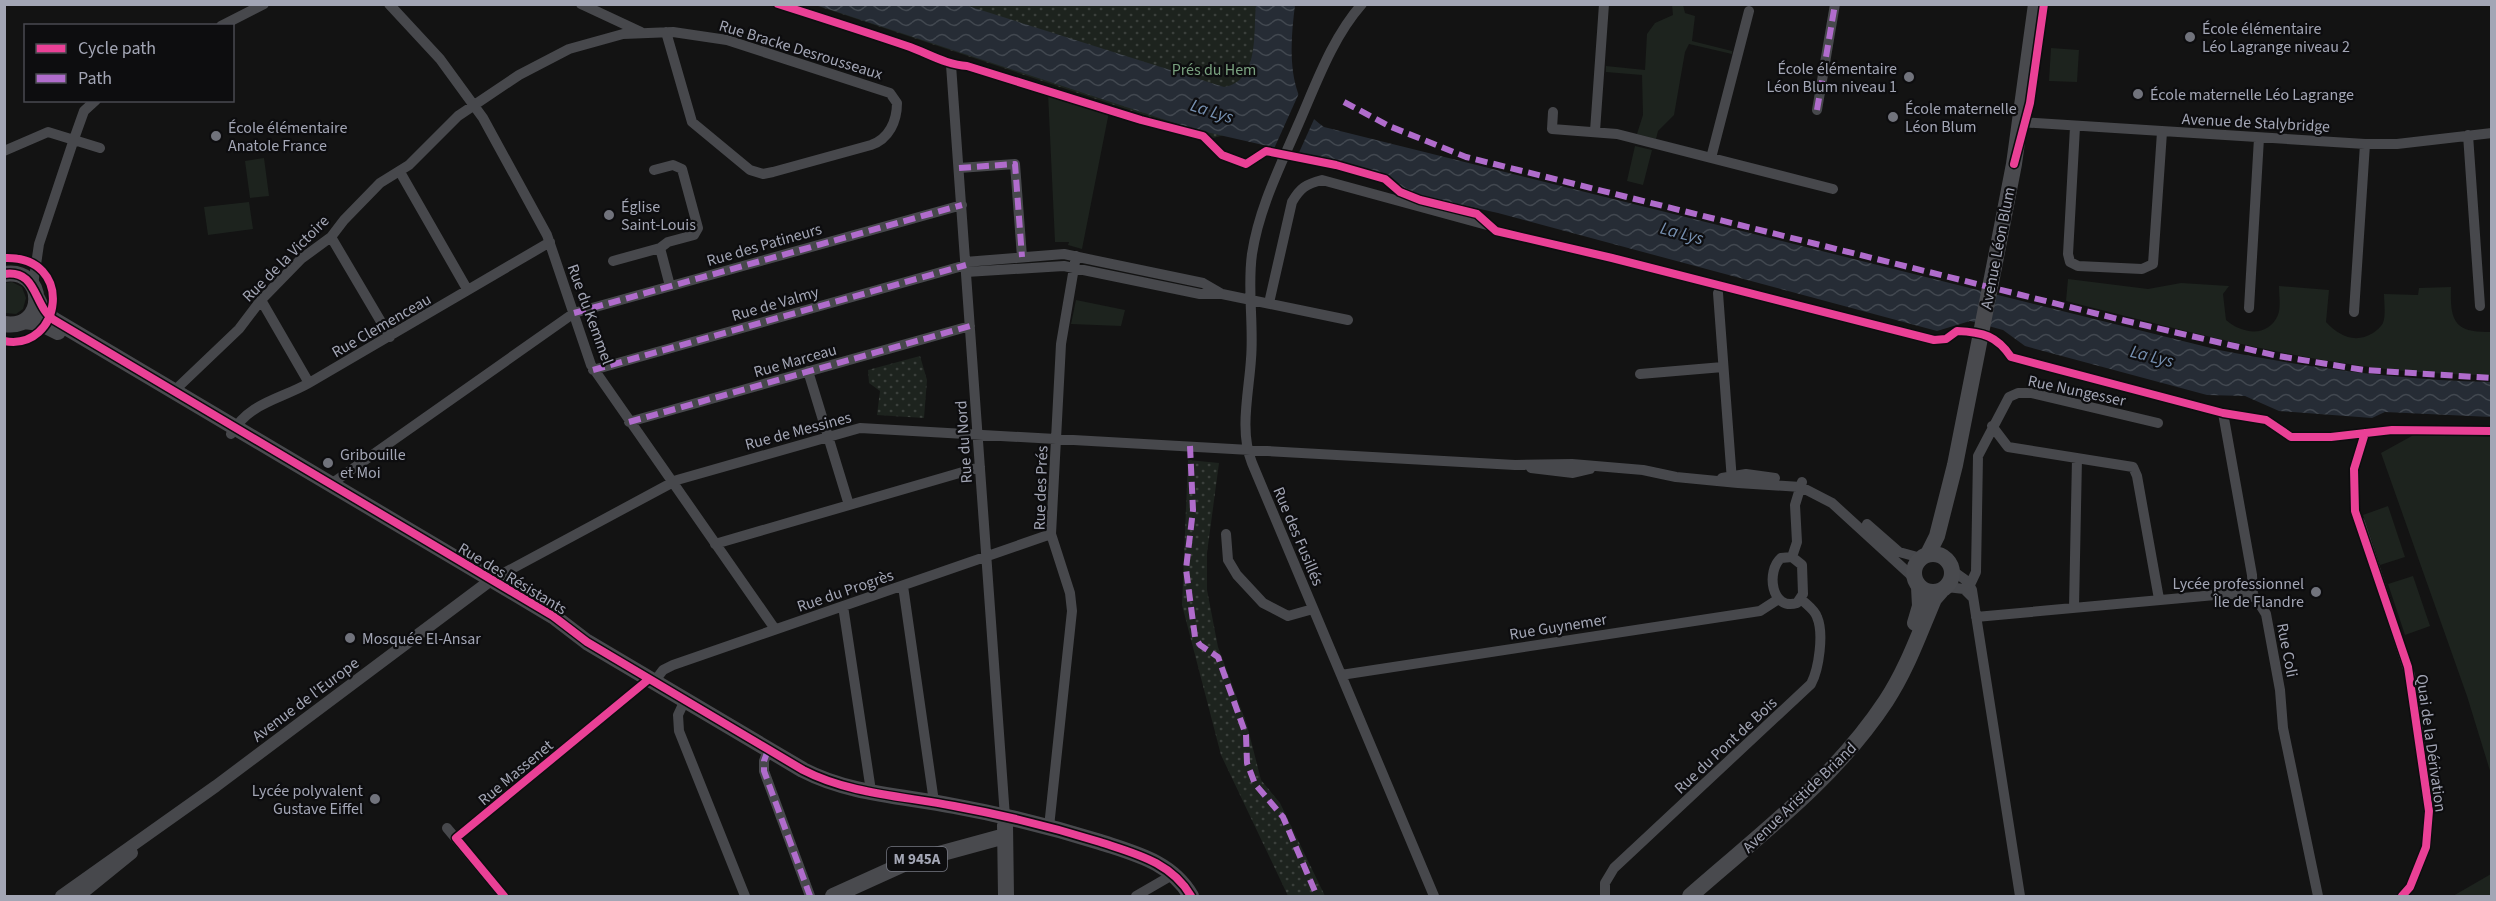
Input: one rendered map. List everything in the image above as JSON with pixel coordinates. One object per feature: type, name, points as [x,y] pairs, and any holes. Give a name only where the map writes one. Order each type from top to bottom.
[{"type":"main road","name":"Avenue Léon Blum","points":[[2022,122],[2036,4]]},
{"type":"main road","name":"Avenue Léon Blum","points":[[1974,368],[2044,4]]},
{"type":"main road","points":[[9,274],[23,276],[35,292],[34,310],[11,325]]},
{"type":"main road","name":"Rue des Résistants","points":[[35,292],[50,317],[174,391],[233,431],[488,583],[553,616],[587,642],[768,750],[824,780],[1049,827],[1151,860],[1174,874]]},
{"type":"main road","name":"Rue des Résistants","points":[[11,325],[40,323],[53,329],[331,484],[488,583]]},
{"type":"main road","name":"Avenue Aristide Briand","points":[[1924,556],[1937,536],[1974,368]]},
{"type":"main road","name":"Avenue Aristide Briand","points":[[1691,895],[1785,814],[1853,746],[1892,690],[1910,659],[1935,599],[1947,577],[1944,544],[1954,465]]},
{"type":"main road","points":[[1936,554],[1947,577],[1929,592],[1917,582],[1915,566],[1924,556],[1936,554]]},
{"type":"main road","name":"Avenue Aristide Briand","points":[[1691,895],[1726,857],[1822,767],[1860,723],[1893,672],[1910,636],[1920,606],[1917,582]]},
{"type":"main road","points":[[1005,817],[1006,897]]},
{"type":"main road","name":"M 945A","points":[[833,897],[906,863],[1005,836]]},
{"type":"main road","points":[[1174,874],[1191,897]]},
{"type":"street","points":[[235,22],[264,4]]},
{"type":"street","name":"Rue du Kemmel","points":[[389,4],[440,59],[474,104],[550,242],[593,370],[775,630]]},
{"type":"street","name":"Rue Bracke Desrousseaux","points":[[581,4],[641,32]]},
{"type":"street","name":"Rue des Fusillés","points":[[1362,4],[1339,36],[1317,81],[1278,170],[1256,234],[1251,267],[1252,339],[1246,425],[1248,450],[1434,897]]},
{"type":"street","points":[[1595,131],[1604,4]]},
{"type":"street","points":[[1817,110],[1835,4]]},
{"type":"street","points":[[1711,158],[1749,11]]},
{"type":"street","name":"Rue Bracke Desrousseaux","points":[[474,104],[557,53],[611,36],[641,32],[666,32],[727,40],[890,93],[897,103],[892,127],[881,141],[871,145],[773,172],[754,172],[692,122],[666,32]]},
{"type":"street","name":"Rue du Nord","points":[[951,65],[1005,817]]},
{"type":"street","points":[[9,274],[27,264],[39,244],[84,111],[94,102]]},
{"type":"street","name":"Rue de la Victoire","points":[[174,391],[239,329],[261,300],[301,260],[331,237],[380,183],[400,172],[458,116],[474,104]]},
{"type":"street","points":[[1553,112],[1552,129],[1617,134],[1833,189]]},
{"type":"street","name":"Avenue de Stalybridge","points":[[2022,122],[2365,144],[2397,144],[2492,133]]},
{"type":"street","points":[[2075,127],[2068,258],[2078,266],[2110,268],[2147,269],[2154,260],[2162,132]]},
{"type":"street","points":[[4,151],[45,132],[100,148]]},
{"type":"street","points":[[2468,135],[2480,306]]},
{"type":"street","points":[[2249,308],[2259,138]]},
{"type":"street","points":[[2354,312],[2365,144]]},
{"type":"street","points":[[959,168],[1015,164],[1022,257]]},
{"type":"street","points":[[613,261],[660,248],[668,242],[694,235],[698,228],[682,169],[673,165],[654,170]]},
{"type":"street","points":[[400,172],[467,289]]},
{"type":"street","points":[[1269,303],[1292,202],[1298,190],[1307,183],[1322,180],[1487,225]]},
{"type":"street","name":"Rue des Patineurs","points":[[331,484],[574,313],[962,205]]},
{"type":"street","points":[[331,237],[390,337]]},
{"type":"street","name":"Rue Clemenceau","points":[[233,431],[245,415],[281,394],[309,383],[457,299],[467,289],[550,242]]},
{"type":"street","points":[[35,292],[39,244]]},
{"type":"street","points":[[660,248],[670,286]]},
{"type":"street","points":[[966,266],[1022,257],[1064,254],[1203,283],[1222,294]]},
{"type":"street","name":"Rue des Prés","points":[[1049,827],[1072,604],[1051,534],[1061,344],[1076,256]]},
{"type":"street","points":[[966,266],[1073,268],[1200,294],[1222,294],[1348,320]]},
{"type":"street","name":"Rue de Valmy","points":[[593,370],[966,266]]},
{"type":"street","points":[[1718,293],[1731,480]]},
{"type":"street","points":[[261,300],[309,383]]},
{"type":"street","name":"Rue Marceau","points":[[629,422],[970,326]]},
{"type":"street","points":[[1640,374],[1723,367]]},
{"type":"street","points":[[808,372],[849,505]]},
{"type":"street","name":"Rue Nungesser","points":[[2020,897],[1976,617],[1970,592],[1976,572],[1977,459],[1992,426],[2009,397],[2024,392],[2158,423]]},
{"type":"street","name":"Rue Coli","points":[[2223,413],[2252,575],[2253,596],[2262,604],[2266,614],[2280,690],[2283,728],[2318,897]]},
{"type":"street","points":[[1992,426],[2008,447],[2133,467],[2138,476],[2159,600]]},
{"type":"street","name":"Rue de Messines","points":[[488,583],[515,564],[671,483],[828,436],[865,428],[1522,466],[1547,463],[1713,480],[1802,484]]},
{"type":"street","points":[[2074,608],[2077,458]]},
{"type":"street","points":[[715,544],[980,467]]},
{"type":"street","points":[[1802,484],[1832,494],[1899,552],[1924,556]]},
{"type":"street","points":[[1792,557],[1797,542],[1795,505],[1802,484]]},
{"type":"street","points":[[1802,484],[1832,503],[1917,582]]},
{"type":"street","name":"Quai de la Dérivation","points":[[2360,522],[2408,667],[2429,811],[2426,848],[2410,887],[2402,897]]},
{"type":"street","name":"Rue du Progrès","points":[[652,680],[669,666],[1051,534]]},
{"type":"street","points":[[1226,534],[1230,565],[1263,603],[1288,616],[1313,609]]},
{"type":"street","points":[[1792,557],[1799,560],[1804,589],[1801,600],[1787,605],[1777,600],[1774,567],[1781,558],[1792,557]]},
{"type":"street","points":[[1947,577],[1970,592]]},
{"type":"street","points":[[1947,577],[1970,592]]},
{"type":"street","name":"Avenue de l'Europe","points":[[61,897],[488,583]]},
{"type":"street","points":[[903,586],[934,802]]},
{"type":"street","points":[[1976,617],[2226,594],[2253,596]]},
{"type":"street","name":"Rue Guynemer","points":[[1341,675],[1760,611],[1777,600]]},
{"type":"street","name":"Rue du Pont de Bois","points":[[1605,897],[1605,883],[1610,871],[1811,684],[1818,666],[1819,623],[1814,611],[1801,600]]},
{"type":"street","points":[[843,606],[871,791]]},
{"type":"street","name":"Rue Massenet","points":[[456,838],[652,680]]},
{"type":"street","points":[[685,700],[678,715],[679,731],[745,897]]},
{"type":"street","points":[[768,750],[764,761],[764,771],[810,897]]},
{"type":"street","name":"Avenue de l'Europe","points":[[79,897],[115,869],[166,822]]},
{"type":"street","points":[[447,828],[504,897]]},
{"type":"street","points":[[1136,897],[1174,874]]},
{"type":"green space","name":"Prés du Hem","points":[[815,5],[1276,5],[1240,131],[1213,138]]},
{"type":"green space","points":[[1672,5],[1683,5],[1685,13],[1695,16],[1692,41],[1732,51],[1732,54],[1689,44],[1685,52],[1674,115],[1658,131],[1656,139],[1637,134],[1643,115],[1642,75],[1606,72],[1606,66],[1645,70],[1647,34],[1655,23],[1673,15]]},
{"type":"green space","points":[[2051,48],[2079,50],[2077,82],[2049,81]]},
{"type":"green space","points":[[1048,93],[1109,112],[1082,249],[1068,245],[1069,242],[1055,242]]},
{"type":"green space","points":[[1635,146],[1652,150],[1643,185],[1627,181]]},
{"type":"green space","points":[[264,158],[269,196],[250,198],[245,161]]},
{"type":"green space","points":[[249,202],[253,229],[208,235],[204,207]]},
{"type":"green space","points":[[2068,279],[2148,289],[2181,283],[2229,286],[2223,294],[2226,320],[2247,331],[2261,330],[2274,322],[2280,305],[2279,286],[2329,290],[2326,322],[2342,335],[2354,338],[2373,333],[2382,324],[2384,294],[2418,295],[2419,288],[2451,287],[2453,316],[2457,323],[2469,330],[2491,332],[2491,375],[2437,374],[2383,369],[2277,352],[2224,340],[2066,301]]},
{"type":"green space","points":[[12,282],[22,287],[26,298],[23,309],[16,314],[5,313],[5,283]]},
{"type":"green space","points":[[1076,300],[1125,310],[1121,326],[1071,324]]},
{"type":"green space","points":[[920,356],[927,380],[924,418],[877,415],[880,391],[869,383],[868,370]]},
{"type":"green space","points":[[2419,432],[2491,437],[2491,774],[2467,696],[2381,453]]},
{"type":"green space","points":[[1188,460],[1219,463],[1207,553],[1207,590],[1218,647],[1247,725],[1261,780],[1280,803],[1325,896],[1288,896],[1221,755],[1182,605]]},
{"type":"green space","points":[[2388,506],[2405,557],[2380,565],[2363,515]]},
{"type":"green space","points":[[2413,576],[2430,626],[2405,635],[2388,584]]},
{"type":"green space","points":[[2491,874],[2491,896],[2453,896]]},
{"type":"water","name":"La Lys","points":[[816,5],[965,5],[1224,87],[1236,83],[1249,66],[1254,41],[1256,5],[1295,5],[1292,55],[1296,88],[1311,116],[1324,127],[2219,350],[2355,372],[2423,379],[2491,382],[2491,417],[2385,412],[2372,418],[2279,411],[2245,396],[2207,395],[2025,346],[2003,330],[1970,321],[1937,331],[1498,213],[1417,195],[1384,177],[1330,160],[1193,129]]},
{"type":"pier","points":[[1300,91],[1315,117],[1297,157],[1273,151]]},
{"type":"marked path","points":[[1817,110],[1835,4]]},
{"type":"marked path","points":[[1344,102],[1389,126],[1466,157],[2126,321],[2278,356],[2364,370],[2492,378]]},
{"type":"marked path","points":[[959,168],[1015,164],[1022,257]]},
{"type":"marked path","points":[[574,313],[962,205]]},
{"type":"marked path","points":[[593,370],[966,265]]},
{"type":"marked path","points":[[629,422],[970,326]]},
{"type":"marked path","points":[[1190,446],[1193,510],[1186,569],[1195,637],[1200,645],[1218,657],[1246,735],[1247,763],[1255,784],[1283,817],[1317,896]]},
{"type":"marked path","points":[[768,750],[764,761],[764,771],[810,896]]},
{"type":"cycle path","points":[[778,4],[910,47],[945,61],[1141,120],[1203,136],[1222,155],[1246,164],[1266,151],[1336,165],[1385,179],[1400,192],[1420,200],[1477,214],[1496,231],[1612,258],[1934,340],[1946,339],[1957,331],[1982,334],[1995,340],[2011,357],[2223,413],[2266,420],[2291,437],[2331,437],[2392,430],[2492,431]]},
{"type":"cycle path","points":[[2014,164],[2030,103],[2044,4]]},
{"type":"cycle path","points":[[4,258],[27,261],[43,271],[51,286],[53,302],[48,319],[39,332],[24,340],[4,341]]},
{"type":"cycle path","points":[[4,274],[23,277],[34,290],[47,314],[54,320],[553,616],[587,642],[803,770],[858,789],[991,813],[1100,842],[1139,855],[1163,867],[1183,884],[1191,896]]},
{"type":"cycle path","points":[[2365,433],[2354,469],[2355,511],[2408,667],[2429,811],[2426,847],[2410,887],[2402,896]]},
{"type":"cycle path","points":[[504,896],[456,838],[649,679]]},
{"type":"place","name":"École élémentaire Léo Lagrange niveau 2","points":[[2190,37]]},
{"type":"place","name":"École élémentaire Léon Blum niveau 1","points":[[1909,77]]},
{"type":"place","name":"École maternelle Léo Lagrange","points":[[2138,94]]},
{"type":"place","name":"École maternelle Léon Blum","points":[[1893,117]]},
{"type":"place","name":"École élémentaire Anatole France","points":[[216,136]]},
{"type":"place","name":"Église Saint-Louis","points":[[609,215]]},
{"type":"place","name":"Gribouille et Moi","points":[[328,463]]},
{"type":"place","name":"Lycée professionnel Île de Flandre","points":[[2316,592]]},
{"type":"place","name":"Mosquée El-Ansar","points":[[350,638]]},
{"type":"place","name":"Lycée polyvalent Gustave Eiffel","points":[[375,799]]}]
